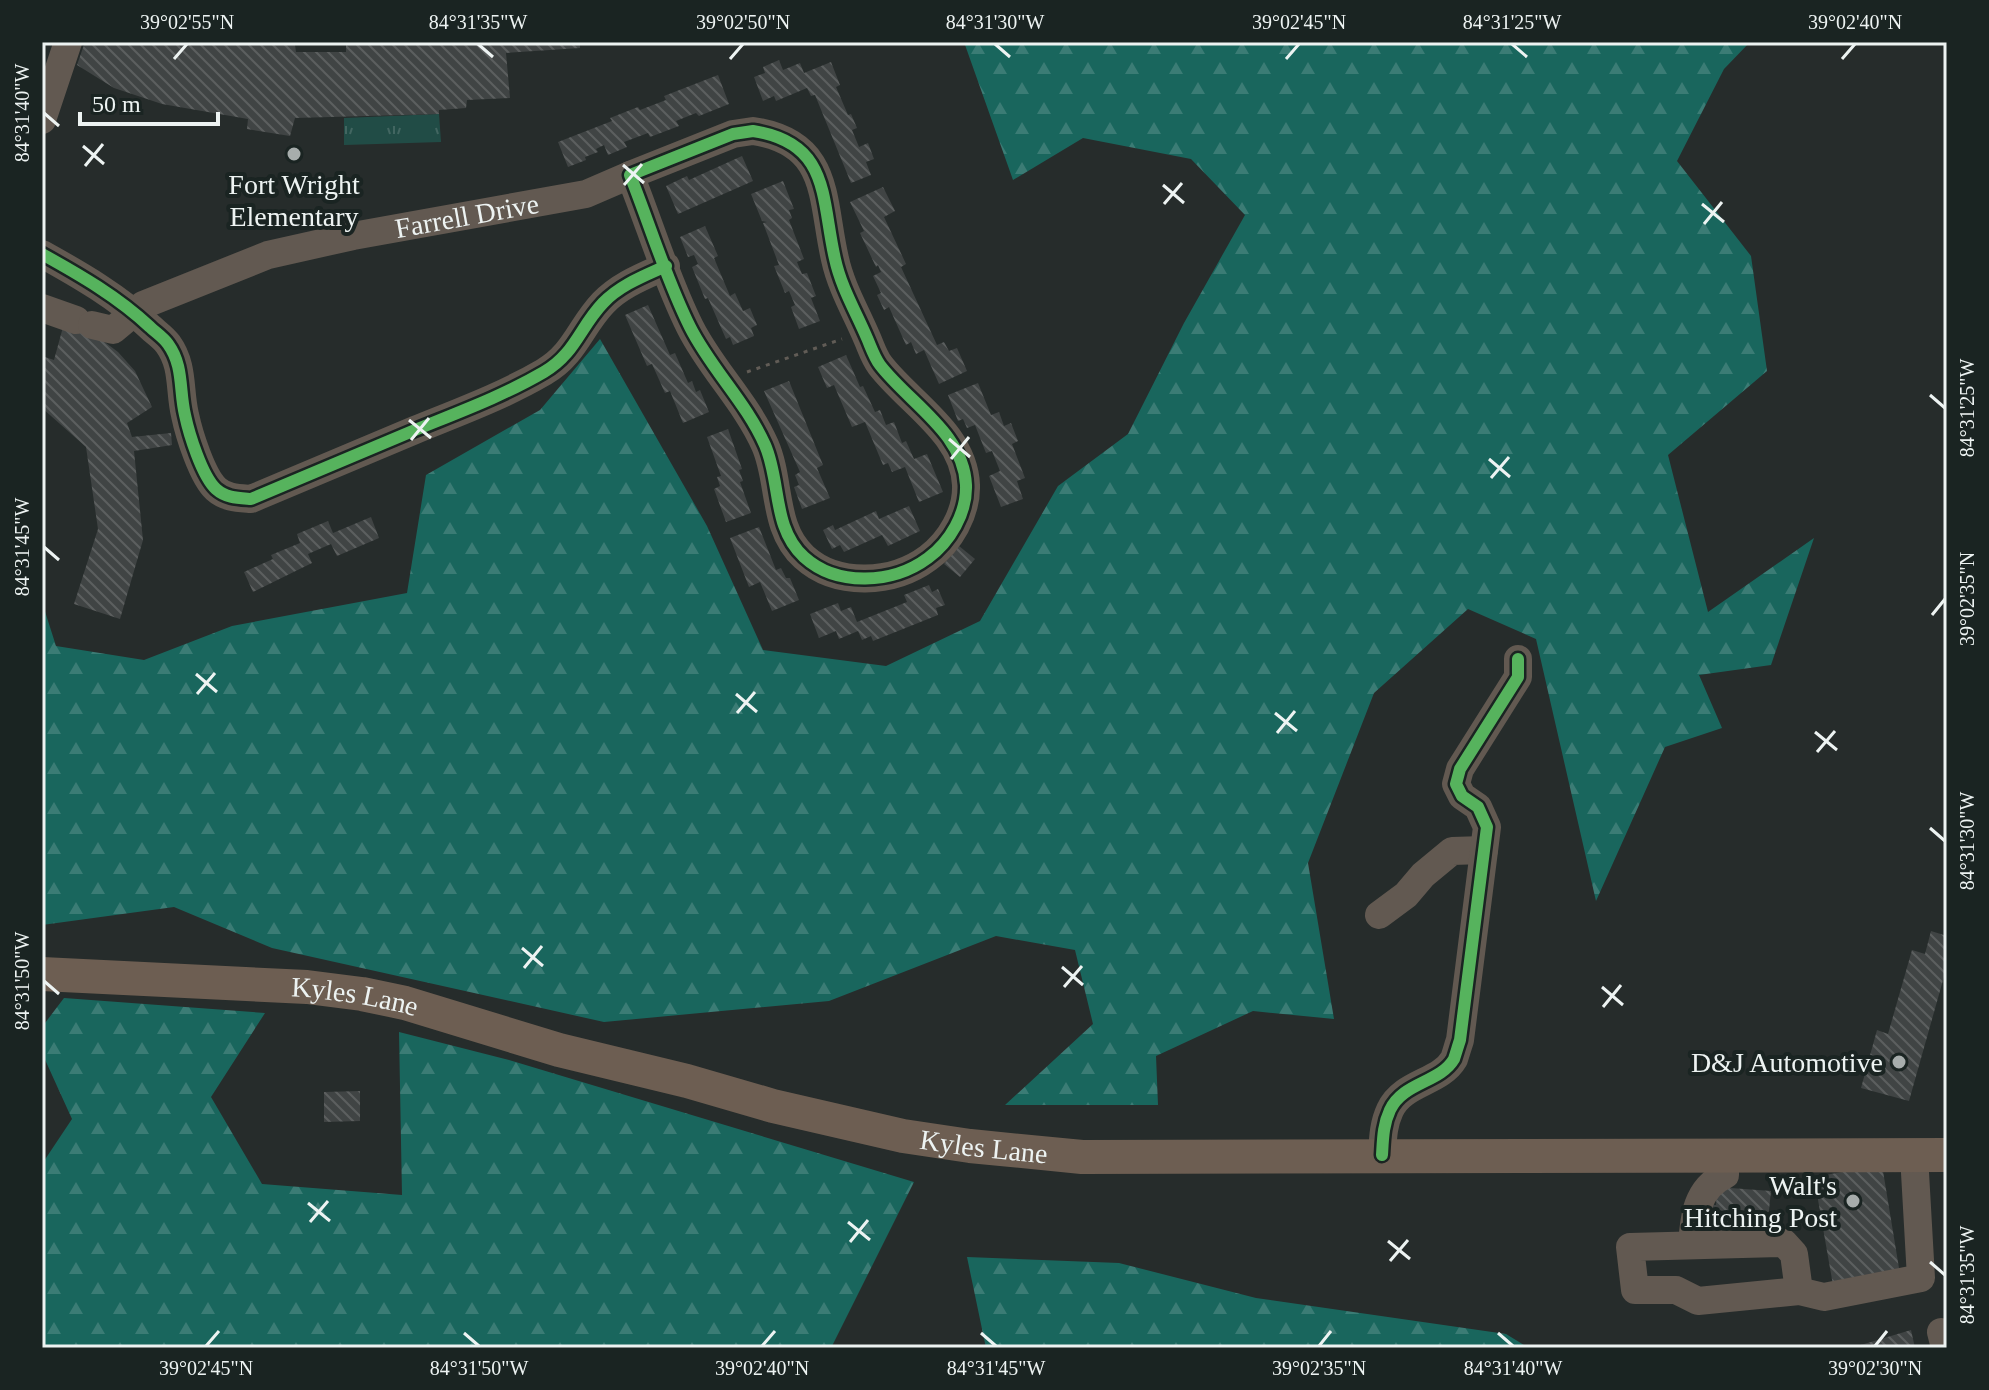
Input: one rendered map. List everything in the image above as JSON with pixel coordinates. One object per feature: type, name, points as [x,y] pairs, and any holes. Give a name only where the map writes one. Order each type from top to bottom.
[{"type":"main road","name":"Kyles Lane","points":[[42,974],[307,987],[362,994],[405,1003],[559,1050],[687,1081],[773,1106],[903,1136],[1082,1157],[1931,1155]]},
{"type":"street","points":[[42,120],[68,42]]},
{"type":"street","name":"Farrell Drive","points":[[42,308],[113,330],[143,305],[268,255],[353,236],[586,194],[630,175],[733,134],[753,131],[769,133],[803,151],[819,174],[835,260],[877,362],[941,428],[959,454],[964,467],[965,501],[952,532],[932,555],[901,571],[862,579],[822,570],[801,554],[789,538],[782,519],[764,444],[743,404],[706,355],[689,325],[630,175]]},
{"type":"street","points":[[42,254],[89,280],[134,312],[168,343],[183,383],[184,414],[210,479],[216,489],[230,498],[251,499],[498,396],[547,370],[565,357],[600,305],[613,293],[666,266]]},
{"type":"street","points":[[1382,1155],[1384,1129],[1391,1108],[1419,1082],[1439,1075],[1453,1060],[1460,1040],[1487,827],[1478,807],[1462,796],[1456,784],[1460,769],[1518,677],[1518,659]]},
{"type":"street","points":[[1379,915],[1406,895],[1423,875],[1452,851],[1484,850]]},
{"type":"street","points":[[1799,1291],[1794,1254],[1784,1243],[1630,1247],[1635,1290],[1676,1290],[1698,1301],[1799,1291],[1824,1297],[1934,1276],[1931,1155]]},
{"type":"street","points":[[1692,1245],[1695,1209],[1715,1180],[1725,1175],[1725,1156]]},
{"type":"path","points":[[725,380],[864,332]]},
{"type":"green space","points":[[964,42],[1750,42],[1724,69],[1677,161],[1751,256],[1767,371],[1668,455],[1708,612],[1814,538],[1771,665],[1699,675],[1722,728],[1665,747],[1596,901],[1536,639],[1468,609],[1374,693],[1308,863],[1334,1019],[1253,1011],[1156,1056],[1158,1105],[1005,1105],[1093,1024],[1075,950],[996,936],[829,1001],[604,1022],[272,948],[174,907],[42,925],[42,602],[56,646],[144,660],[232,626],[407,593],[426,475],[540,410],[600,339],[707,526],[763,650],[886,666],[980,621],[1058,486],[1128,434],[1184,323],[1245,215],[1191,159],[1083,138],[1013,180]]},
{"type":"green space","points":[[439,114],[441,142],[344,145],[344,118]]},
{"type":"green space","points":[[64,998],[265,1013],[211,1097],[262,1184],[402,1195],[399,1032],[509,1060],[914,1182],[831,1348],[42,1348],[42,1164],[72,1119],[42,1053],[42,1027]]},
{"type":"green space","points":[[967,1257],[1119,1263],[1256,1298],[1506,1334],[1529,1348],[986,1348]]},
{"type":"building","name":"Fort Wright Elementary","points":[[85,42],[295,45],[296,52],[346,52],[346,42],[580,42],[580,48],[506,53],[510,98],[467,100],[466,108],[439,110],[439,114],[295,118],[290,136],[247,129],[248,119],[162,104],[114,88],[77,65]]},
{"type":"building","points":[[779,60],[783,70],[800,63],[804,73],[831,62],[840,85],[836,87],[857,128],[852,130],[859,147],[868,143],[874,159],[866,162],[871,175],[851,183],[815,95],[811,96],[807,88],[776,101],[774,96],[763,101],[754,77],[765,73],[763,67]]},
{"type":"building","points":[[718,75],[729,104],[676,121],[679,126],[650,137],[648,133],[624,142],[627,147],[608,155],[604,145],[596,149],[598,152],[585,157],[586,160],[568,167],[558,142],[612,121],[610,118],[638,107],[640,110],[666,100],[664,96]]},
{"type":"building","points":[[742,156],[753,181],[678,214],[666,186],[687,176],[689,180]]},
{"type":"building","points":[[783,181],[794,209],[789,210],[792,218],[789,220],[804,259],[797,262],[802,274],[807,273],[816,296],[811,298],[820,321],[799,329],[791,307],[795,305],[789,291],[785,293],[774,266],[779,265],[763,223],[767,222],[762,221],[751,194]]},
{"type":"building","points":[[883,187],[895,211],[884,217],[906,264],[901,267],[937,345],[944,342],[949,351],[957,348],[967,371],[939,384],[924,350],[916,354],[911,342],[906,345],[889,307],[884,310],[873,276],[881,272],[860,233],[864,231],[850,202]]},
{"type":"building","points":[[705,226],[730,296],[735,293],[743,311],[750,308],[757,325],[751,328],[754,336],[733,345],[730,337],[726,339],[708,298],[705,299],[692,267],[698,264],[694,255],[688,257],[680,237]]},
{"type":"building","points":[[648,305],[670,355],[675,353],[688,383],[692,381],[696,392],[700,390],[709,412],[683,423],[670,391],[665,393],[652,364],[647,366],[625,315]]},
{"type":"building","points":[[63,327],[102,340],[135,371],[152,407],[127,423],[132,437],[171,433],[172,445],[134,451],[143,540],[120,619],[74,604],[98,529],[86,447],[42,408],[42,356],[54,360]]},
{"type":"building","points":[[846,355],[875,412],[880,410],[886,425],[894,422],[902,443],[906,441],[914,459],[927,454],[943,492],[919,502],[905,467],[892,472],[888,463],[883,465],[865,422],[852,427],[834,385],[827,388],[818,367]]},
{"type":"building","points":[[789,381],[823,465],[817,468],[830,498],[802,509],[794,487],[799,485],[795,475],[800,472],[764,391]]},
{"type":"building","points":[[978,383],[991,415],[999,412],[1004,426],[1011,423],[1018,441],[1012,444],[1025,478],[1017,481],[1023,499],[1001,507],[989,476],[1000,471],[992,451],[986,453],[975,425],[967,428],[963,419],[958,421],[948,395]]},
{"type":"building","points":[[728,429],[742,469],[739,470],[743,481],[740,482],[751,513],[726,522],[714,489],[720,486],[717,477],[721,476],[707,437]]},
{"type":"building","points":[[909,506],[920,531],[888,546],[882,535],[844,552],[840,545],[832,549],[823,530],[833,525],[835,530],[876,511],[879,519]]},
{"type":"building","points":[[371,517],[379,538],[337,556],[331,544],[308,554],[312,563],[253,592],[244,572],[273,559],[271,555],[300,543],[297,534],[328,521],[333,533]]},
{"type":"building","points":[[759,527],[776,570],[781,568],[786,578],[790,578],[799,600],[772,611],[760,582],[749,587],[730,538]]},
{"type":"building","points":[[959,546],[975,559],[960,577],[944,564]]},
{"type":"building","points":[[929,585],[932,592],[938,589],[945,605],[936,608],[938,615],[873,641],[871,636],[862,640],[858,631],[839,639],[836,631],[819,638],[810,614],[838,603],[841,611],[851,607],[857,622],[907,602],[904,595]]},
{"type":"building","points":[[1931,931],[1947,936],[1947,966],[1909,1101],[1861,1088],[1877,1030],[1888,1034],[1912,950],[1925,954]]},
{"type":"building","points":[[360,1091],[360,1121],[324,1122],[324,1092]]},
{"type":"building","name":"Walt's Hitching Post","points":[[1882,1165],[1900,1274],[1833,1285],[1814,1177]]},
{"type":"building","points":[[1717,1187],[1771,1191],[1768,1220],[1730,1216],[1730,1225],[1703,1222],[1704,1204],[1716,1205]]},
{"type":"building","points":[[1911,1330],[1915,1348],[1854,1348],[1854,1347]]},
{"type":"cycle path","points":[[753,131],[778,137],[797,148],[810,161],[823,195],[841,280],[874,355],[892,379],[946,434],[963,466],[966,496],[956,526],[928,558],[898,573],[865,578],[832,573],[817,567],[794,545],[782,518],[765,445],[690,327],[630,175],[733,134],[753,131]]},
{"type":"cycle path","points":[[42,254],[112,296],[166,341],[177,361],[187,423],[206,475],[224,494],[251,499],[481,403],[544,372],[563,357],[595,312],[610,297],[666,266]]},
{"type":"cycle path","points":[[1382,1155],[1386,1121],[1396,1101],[1448,1067],[1460,1040],[1487,827],[1478,807],[1462,796],[1456,784],[1460,769],[1518,677],[1518,659]]},
{"type":"place","name":"Fort Wright Elementary","points":[[294,154]]},
{"type":"place","name":"D&J Automotive","points":[[1899,1062]]},
{"type":"place","name":"Walt's Hitching Post","points":[[1853,1201]]}]
